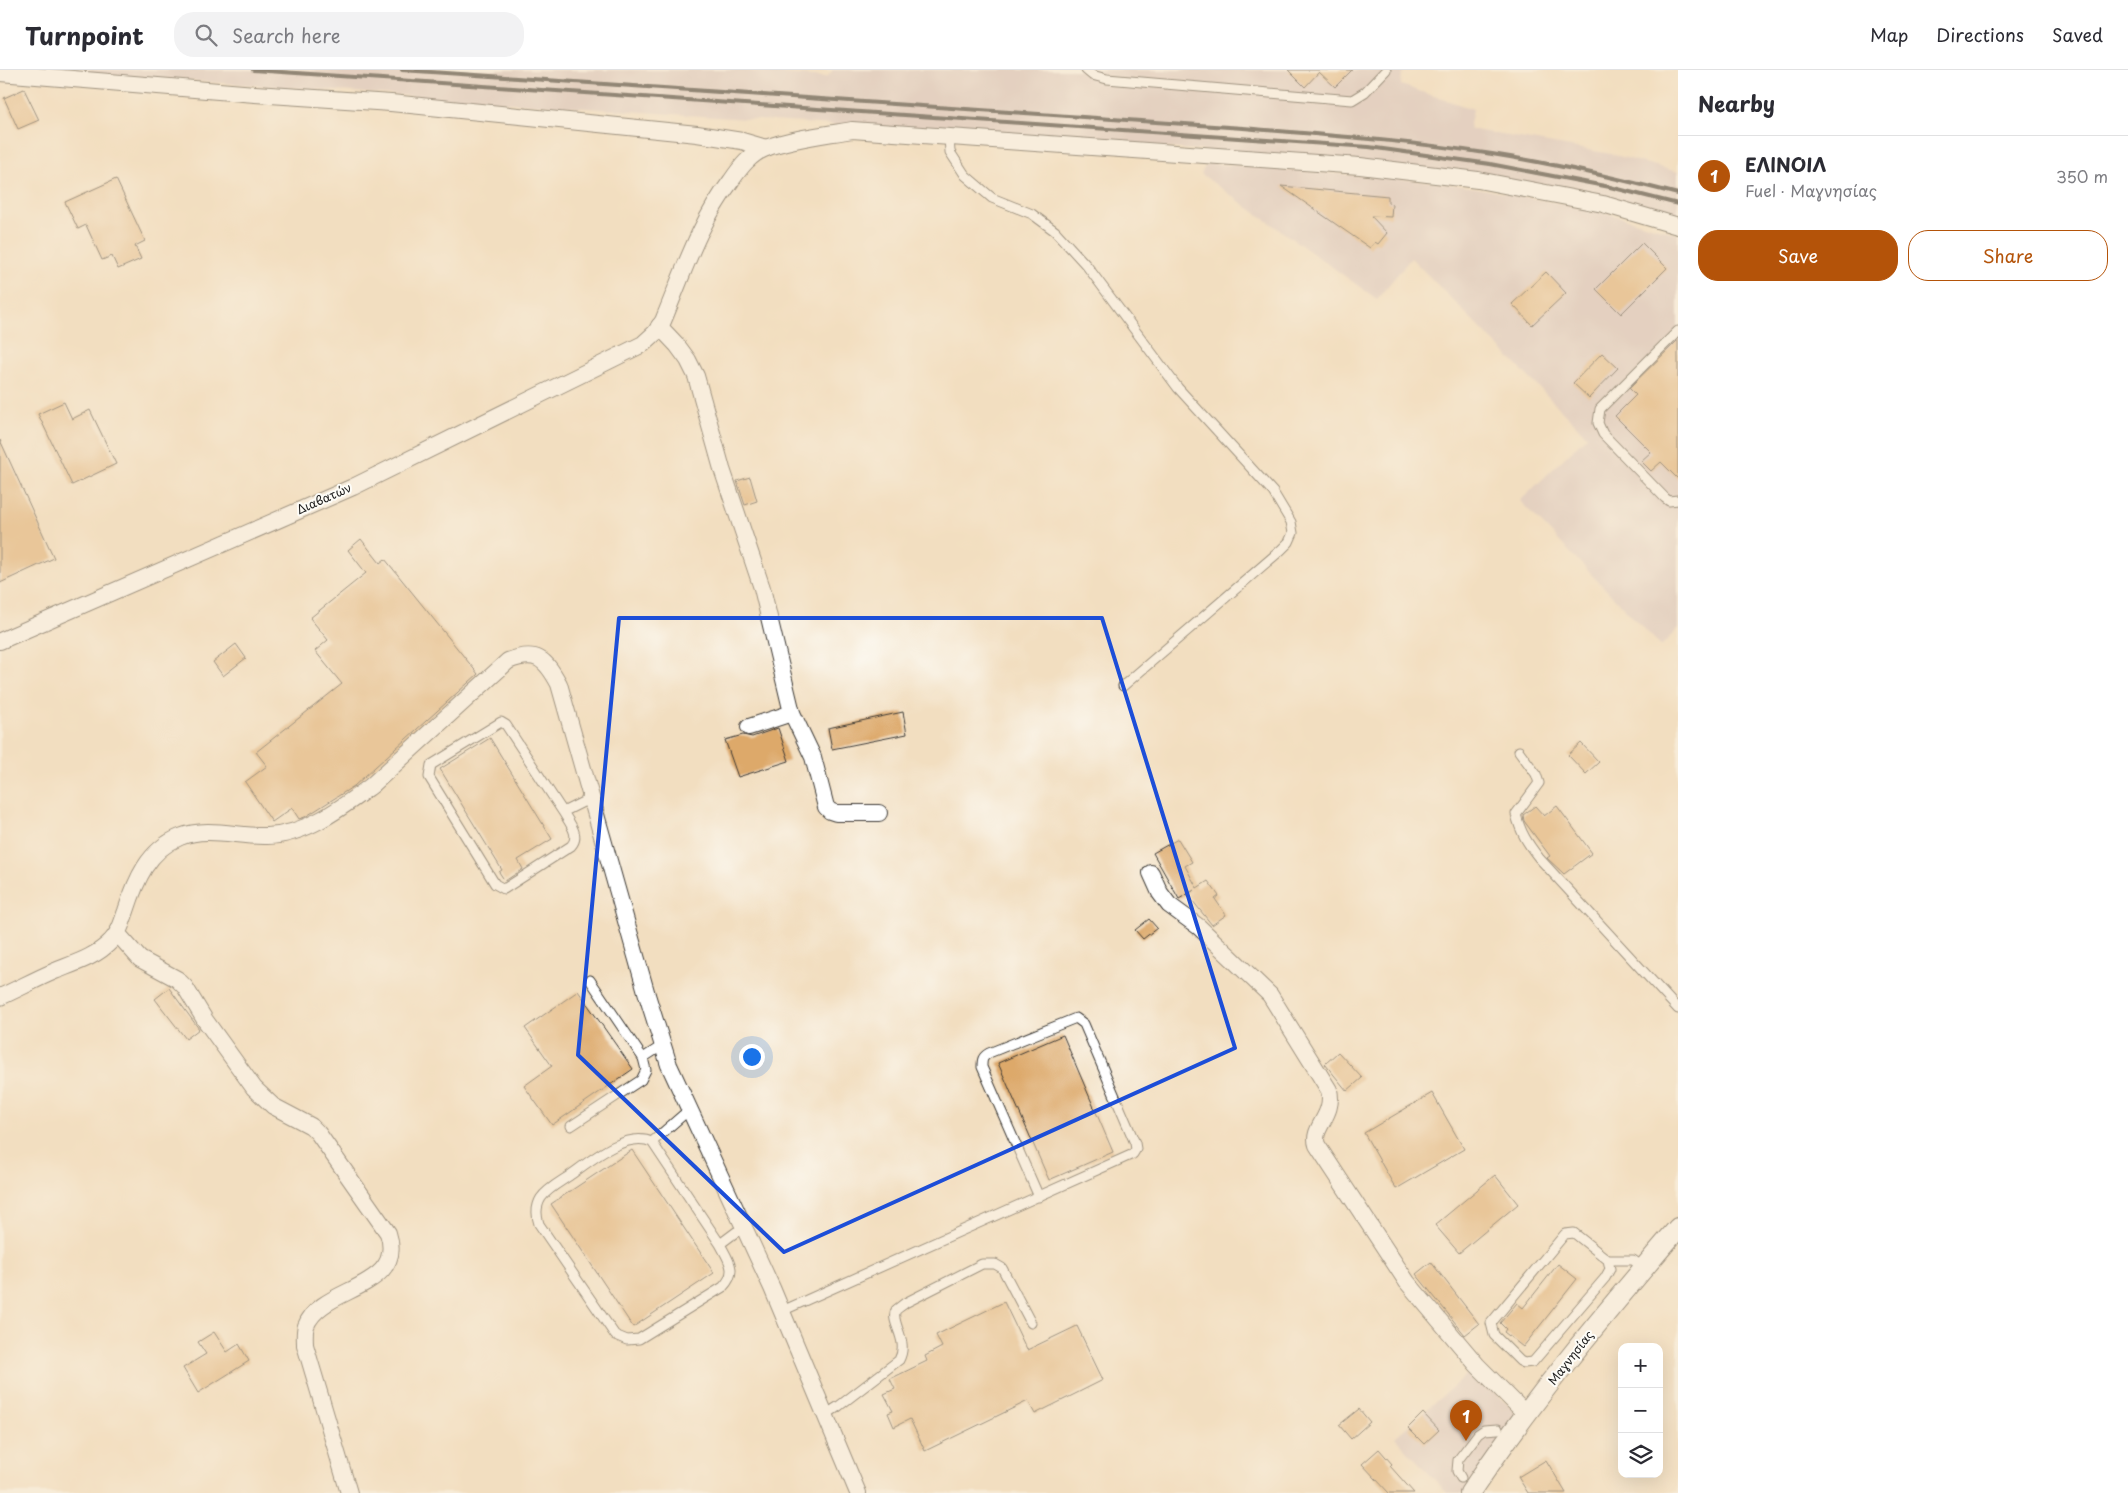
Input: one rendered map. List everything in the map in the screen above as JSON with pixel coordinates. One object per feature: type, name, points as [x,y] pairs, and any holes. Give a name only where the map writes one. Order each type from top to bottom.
[{"type":"street","points":[[0,73],[391,103],[697,134],[742,141],[766,148]]},
{"type":"street","points":[[879,813],[830,811],[822,796],[813,757],[792,713],[762,588],[722,469],[696,376],[688,360],[677,345],[659,326],[698,233],[719,196],[744,163],[754,154],[766,148],[803,138],[852,130],[1360,166],[1478,180],[1603,204],[1678,226]]},
{"type":"street","name":"Διαβατών","points":[[0,641],[353,487],[643,344],[655,333],[659,326]]},
{"type":"street","points":[[0,997],[80,962],[98,952],[112,941],[117,933],[136,880],[144,866],[168,844],[180,837],[202,833],[267,836],[296,831],[348,803],[371,786],[508,661],[522,656],[533,656],[542,660],[551,669],[559,684],[647,995],[669,1064],[746,1229],[858,1493]]},
{"type":"street","points":[[749,727],[792,713]]},
{"type":"street","points":[[1151,873],[1160,893],[1169,905],[1186,915],[1270,995],[1329,1090],[1331,1099],[1329,1111],[1317,1132],[1315,1139],[1317,1145],[1407,1282],[1477,1366],[1526,1414]]},
{"type":"street","points":[[117,933],[140,959],[177,979],[185,986],[205,1020],[254,1088],[273,1106],[311,1126],[318,1133],[388,1233],[391,1242],[391,1253],[385,1269],[323,1306],[306,1324],[304,1333],[348,1493]]},
{"type":"street","name":"Μαγνησίας","points":[[1466,1485],[1526,1414],[1609,1309],[1678,1228]]},
{"type":"lane","points":[[1086,70],[1107,79],[1352,100],[1365,92],[1386,70]]},
{"type":"lane","points":[[949,137],[950,152],[965,175],[992,198],[1032,214],[1054,231],[1087,266],[1167,373],[1273,492],[1292,522],[1293,533],[1289,542],[1123,686]]},
{"type":"lane","points":[[1678,330],[1600,409],[1598,423],[1603,434],[1665,498],[1669,501],[1678,500]]},
{"type":"lane","points":[[501,722],[506,725],[563,812],[575,835],[574,843],[508,887],[501,888],[495,884],[429,777],[431,765],[501,722]]},
{"type":"lane","points":[[1520,751],[1536,774],[1539,783],[1516,814],[1520,829],[1527,843],[1678,1009]]},
{"type":"lane","points":[[563,812],[592,798]]},
{"type":"lane","points":[[571,1126],[641,1080],[646,1070],[642,1058],[590,980]]},
{"type":"lane","points":[[782,1311],[1126,1159],[1133,1154],[1136,1149],[1136,1143],[1084,1024],[1076,1018],[989,1053],[982,1060],[982,1067],[1039,1197]]},
{"type":"lane","points":[[642,1058],[663,1044]]},
{"type":"lane","points":[[652,1142],[683,1115],[691,1111]]},
{"type":"lane","points":[[640,1138],[652,1142],[720,1244],[731,1269],[728,1281],[723,1287],[639,1339],[627,1340],[615,1335],[539,1224],[537,1207],[546,1192],[609,1149],[640,1138]]},
{"type":"lane","points":[[720,1244],[736,1232],[746,1229]]},
{"type":"lane","points":[[1608,1260],[1609,1273],[1533,1362],[1524,1363],[1494,1335],[1491,1323],[1564,1234],[1574,1233],[1608,1260],[1633,1260],[1644,1268]]},
{"type":"lane","points":[[825,1414],[839,1406],[899,1360],[903,1353],[904,1344],[894,1317],[896,1310],[982,1264],[995,1264],[1002,1268],[1031,1323]]},
{"type":"lane","points":[[1466,1485],[1457,1471],[1458,1460],[1478,1434],[1484,1430],[1498,1429]]},
{"type":"highlighted area","points":[[619,618],[1102,618],[1235,1048],[784,1252],[578,1055]]},
{"type":"shaded area","points":[[31,70],[732,70],[827,77],[833,70],[1406,70],[1402,75],[1401,85],[1473,109],[1469,129],[1611,154],[1678,172],[1678,219],[1369,162]]},
{"type":"shaded area","points":[[1207,163],[1435,182],[1478,188],[1604,212],[1678,234],[1678,629],[1661,646],[1520,501],[1587,436],[1411,258],[1377,299],[1201,174]]},
{"type":"shaded area","points":[[1472,1370],[1521,1417],[1466,1493],[1447,1493],[1395,1437]]},
{"type":"building","points":[[1288,70],[1352,70],[1335,87],[1319,72],[1305,87]]},
{"type":"building","points":[[24,89],[39,120],[18,129],[4,98]]},
{"type":"building","points":[[116,179],[145,241],[135,246],[141,259],[118,269],[112,256],[102,260],[86,225],[78,229],[65,202]]},
{"type":"building","points":[[1281,186],[1388,196],[1388,203],[1392,204],[1391,217],[1371,216],[1387,233],[1378,244],[1375,242],[1370,248]]},
{"type":"building","points":[[1642,243],[1667,268],[1621,314],[1596,289]]},
{"type":"building","points":[[1546,272],[1566,293],[1532,325],[1512,304]]},
{"type":"building","points":[[1678,340],[1678,479],[1661,462],[1651,471],[1641,461],[1651,452],[1615,416],[1636,395],[1629,388]]},
{"type":"building","points":[[1602,353],[1618,368],[1589,398],[1573,383]]},
{"type":"building","points":[[64,402],[72,419],[90,410],[116,464],[72,485],[38,414]]},
{"type":"building","points":[[0,440],[54,558],[0,583]]},
{"type":"building","points":[[750,477],[757,501],[745,505],[737,481]]},
{"type":"building","points":[[361,539],[380,563],[385,559],[478,674],[354,786],[305,817],[299,819],[292,808],[272,822],[245,782],[267,766],[256,752],[342,684],[315,651],[328,640],[310,618],[366,573],[348,550]]},
{"type":"building","points":[[236,644],[246,658],[223,676],[213,662]]},
{"type":"building","points":[[903,712],[907,734],[832,749],[828,728]]},
{"type":"building","points":[[778,728],[789,761],[738,777],[725,740],[743,735],[752,737]]},
{"type":"building","points":[[490,738],[552,839],[518,860],[523,869],[505,881],[499,872],[502,870],[440,769]]},
{"type":"building","points":[[1581,743],[1599,762],[1586,774],[1568,755]]},
{"type":"building","points":[[1535,806],[1544,816],[1557,806],[1592,853],[1564,874],[1547,858],[1550,856],[1524,821],[1523,815]]},
{"type":"building","points":[[1178,839],[1192,862],[1185,866],[1197,888],[1208,881],[1219,896],[1215,899],[1226,915],[1212,925],[1188,895],[1194,890],[1179,899],[1153,853]]},
{"type":"building","points":[[1149,919],[1157,928],[1143,939],[1135,930]]},
{"type":"building","points":[[169,988],[199,1029],[186,1039],[155,999]]},
{"type":"building","points":[[578,991],[633,1069],[552,1125],[524,1086],[552,1066],[525,1028]]},
{"type":"building","points":[[1063,1035],[1113,1152],[1049,1180],[998,1063]]},
{"type":"building","points":[[1338,1052],[1362,1078],[1347,1091],[1325,1064]]},
{"type":"building","points":[[1432,1093],[1464,1149],[1396,1189],[1364,1133]]},
{"type":"building","points":[[632,1150],[714,1273],[633,1327],[551,1204]]},
{"type":"building","points":[[1495,1175],[1518,1204],[1459,1253],[1435,1225]]},
{"type":"building","points":[[1431,1262],[1479,1324],[1465,1335],[1416,1274]]},
{"type":"building","points":[[1558,1264],[1577,1279],[1523,1347],[1504,1332],[1506,1329],[1500,1323],[1517,1303],[1523,1308]]},
{"type":"building","points":[[1004,1302],[1027,1350],[1077,1326],[1103,1380],[1035,1414],[1028,1401],[925,1451],[910,1419],[894,1427],[888,1413],[893,1411],[884,1394],[895,1389],[890,1379],[927,1361],[925,1356],[942,1347],[936,1335]]},
{"type":"building","points":[[214,1332],[227,1352],[239,1344],[249,1361],[198,1393],[183,1368],[206,1354],[198,1342]]},
{"type":"building","points":[[1359,1409],[1370,1422],[1351,1439],[1339,1425]]},
{"type":"building","points":[[1423,1413],[1439,1430],[1424,1444],[1408,1428]]},
{"type":"building","points":[[1379,1449],[1392,1464],[1390,1466],[1414,1493],[1389,1493],[1362,1464]]},
{"type":"building","points":[[1546,1460],[1566,1493],[1528,1493],[1518,1477]]},
{"type":"railway","points":[[253,70],[1369,147],[1490,164],[1610,187],[1678,204]]},
{"type":"railway","points":[[402,70],[1243,128],[1430,145],[1516,158],[1632,182],[1678,194]]},
{"type":"place","name":"ΕΛΙΝΟΙΛ","points":[[1466,1441]]}]
